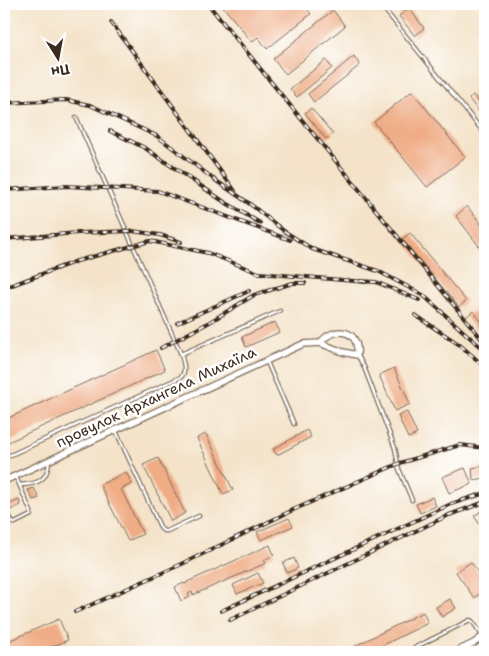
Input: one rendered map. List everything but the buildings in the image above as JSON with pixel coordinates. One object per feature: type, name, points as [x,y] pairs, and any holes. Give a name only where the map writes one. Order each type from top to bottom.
[{"type":"street","name":"провулок Архангела Михаїла","points":[[4,480],[303,344],[320,343],[324,338],[338,332],[343,332],[354,337],[358,355]]},
{"type":"street","points":[[320,343],[343,352],[358,355]]},
{"type":"street","points":[[455,652],[485,637]]},
{"type":"lane","points":[[380,4],[485,134]]},
{"type":"lane","points":[[4,458],[181,377],[185,370],[181,354],[76,117]]},
{"type":"lane","points":[[181,354],[280,311]]},
{"type":"lane","points":[[358,355],[395,448],[399,469],[412,500]]},
{"type":"lane","points":[[267,360],[294,424]]},
{"type":"lane","points":[[115,430],[161,529],[167,531],[199,516]]},
{"type":"lane","points":[[20,485],[38,482],[42,479],[49,467],[50,460]]},
{"type":"lane","points":[[4,506],[15,523],[32,512],[15,475]]},
{"type":"lane","points":[[406,652],[470,620],[485,637]]},
{"type":"railway","points":[[208,4],[485,343]]},
{"type":"railway","points":[[111,22],[235,191]]},
{"type":"railway","points":[[4,103],[66,100],[90,105],[157,136],[284,231],[312,249],[378,271],[423,295],[485,351]]},
{"type":"railway","points":[[110,131],[145,148],[223,201],[260,223]]},
{"type":"railway","points":[[4,190],[66,186],[158,191],[290,240]]},
{"type":"railway","points":[[4,239],[132,231],[160,235],[181,242]]},
{"type":"railway","points":[[4,288],[77,261],[150,241],[208,253],[259,273],[366,282]]},
{"type":"railway","points":[[360,281],[376,282],[419,300]]},
{"type":"railway","points":[[161,348],[208,323],[254,295],[293,283],[305,283]]},
{"type":"railway","points":[[177,323],[249,291]]},
{"type":"railway","points":[[415,315],[460,345],[485,367]]},
{"type":"railway","points":[[75,612],[182,564],[293,510],[400,463],[460,445],[485,448]]},
{"type":"railway","points":[[221,611],[451,504],[485,493]]},
{"type":"railway","points":[[230,620],[449,515],[485,502]]}]
